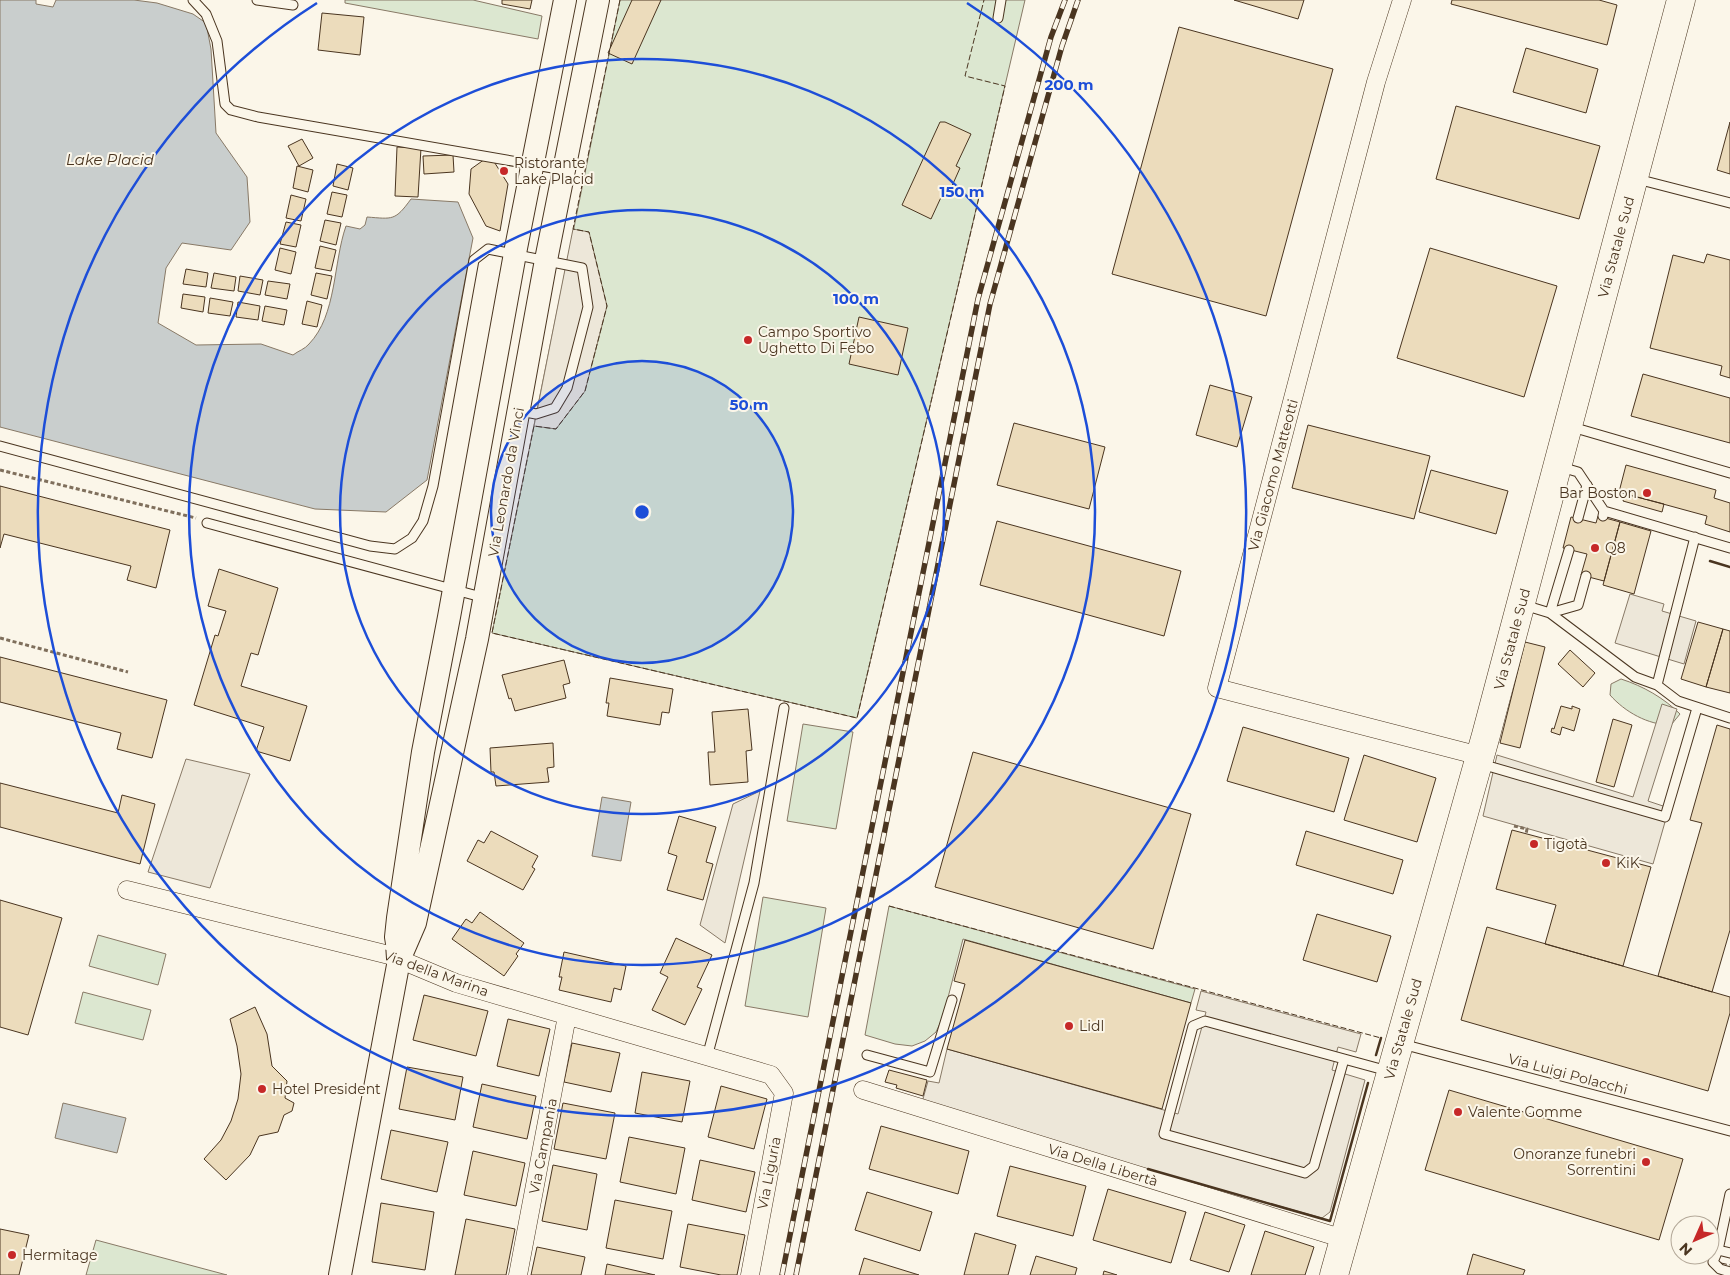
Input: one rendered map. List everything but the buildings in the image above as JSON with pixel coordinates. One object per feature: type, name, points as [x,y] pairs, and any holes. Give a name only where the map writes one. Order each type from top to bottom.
[{"type":"main road","name":"Via Statale Sud","points":[[1334,1275],[1479,760],[1681,0]]},
{"type":"street","name":"Via Leonardo da Vinci","points":[[399,960],[396,937],[398,918],[423,752],[514,254],[565,0]]},
{"type":"street","name":"Via Leonardo da Vinci","points":[[345,1274],[399,960],[415,924],[485,598],[546,260],[598,0]]},
{"type":"street","name":"Via Giacomo Matteotti","points":[[1402,0],[1373,92],[1217,688],[1479,760]]},
{"type":"street","points":[[489,390],[520,405]]},
{"type":"street","name":"Via della Marina","points":[[128,890],[389,955],[456,983],[771,1075]]},
{"type":"street","name":"Via Campania","points":[[518,1275],[567,1016]]},
{"type":"street","name":"Via Liguria","points":[[750,1275],[784,1093],[771,1075]]},
{"type":"street","name":"Via Della Libertà","points":[[863,1090],[1344,1239]]},
{"type":"lane","points":[[193,0],[206,14],[217,41],[225,104],[231,110],[258,117],[564,170]]},
{"type":"lane","points":[[257,0],[293,5]]},
{"type":"lane","points":[[998,18],[1001,0]]},
{"type":"lane","points":[[1634,178],[1730,203]]},
{"type":"lane","points":[[0,446],[370,546],[394,549],[412,538],[423,521],[433,486],[474,260],[488,248],[582,268],[588,308],[567,388],[556,408],[536,414],[520,405]]},
{"type":"lane","points":[[1569,426],[1730,473]]},
{"type":"lane","points":[[1558,466],[1578,472],[1603,514],[1695,537],[1730,548]]},
{"type":"lane","points":[[1578,518],[1587,485]]},
{"type":"lane","points":[[207,523],[485,598]]},
{"type":"lane","points":[[1657,685],[1695,537]]},
{"type":"lane","points":[[1550,613],[1569,550]]},
{"type":"lane","points":[[1550,613],[1578,605],[1586,576]]},
{"type":"lane","points":[[1521,605],[1550,613],[1635,677],[1657,685],[1678,701],[1730,718]]},
{"type":"lane","points":[[707,1057],[754,883],[784,708]]},
{"type":"lane","points":[[1479,760],[1665,817],[1697,708]]},
{"type":"lane","points":[[867,1055],[930,1072],[952,1000]]},
{"type":"lane","points":[[1344,1059],[1314,1166],[1305,1173],[1164,1134],[1193,1026],[1205,1021],[1344,1059],[1391,1072]]},
{"type":"lane","name":"Via Luigi Polacchi","points":[[1399,1043],[1730,1131]]},
{"type":"lane","points":[[1720,1241],[1730,1194]]},
{"type":"lane","points":[[1716,1265],[1720,1269],[1730,1272]]},
{"type":"path","points":[[0,470],[193,516],[207,523]]},
{"type":"path","points":[[0,638],[128,672]]},
{"type":"path","points":[[1514,826],[1527,829],[1526,834]]},
{"type":"green space","points":[[345,0],[473,0],[542,16],[538,39],[345,3]]},
{"type":"green space","name":"Campo Sportivo Ughetto Di Febo","points":[[620,0],[1025,0],[857,718],[492,633]]},
{"type":"green space","points":[[1621,679],[1653,693],[1680,714],[1671,725],[1654,723],[1630,712],[1610,695],[1611,684]]},
{"type":"green space","points":[[803,724],[853,732],[836,829],[787,821]]},
{"type":"green space","points":[[763,897],[826,908],[808,1017],[745,1006]]},
{"type":"green space","points":[[889,906],[1195,989],[1191,1003],[963,939],[943,1017],[936,1032],[925,1041],[912,1046],[895,1044],[865,1035]]},
{"type":"green space","points":[[98,935],[166,954],[158,985],[89,966]]},
{"type":"green space","points":[[83,992],[151,1010],[143,1040],[75,1023]]},
{"type":"green space","points":[[96,1240],[227,1275],[86,1275]]},
{"type":"shaded area","points":[[573,229],[589,232],[607,306],[585,391],[556,429],[534,426]]},
{"type":"shaded area","points":[[1630,594],[1664,604],[1662,611],[1696,621],[1684,664],[1615,643]]},
{"type":"shaded area","points":[[1662,704],[1677,709],[1648,801],[1669,808],[1653,864],[1483,816],[1497,755],[1633,797]]},
{"type":"shaded area","points":[[186,759],[250,774],[210,888],[148,872]]},
{"type":"shaded area","points":[[760,791],[725,943],[700,925],[733,804]]},
{"type":"shaded area","points":[[1201,991],[1361,1034],[1356,1052],[1338,1047],[1332,1070],[1365,1080],[1330,1212],[1322,1218],[921,1106],[928,1081],[939,1083],[947,1049],[1178,1114],[1206,1012],[1196,1010]]},
{"type":"water","name":"Lake Placid","points":[[0,0],[36,0],[36,4],[53,7],[56,0],[134,0],[157,3],[193,14],[206,23],[211,49],[216,133],[247,177],[250,222],[231,250],[182,243],[166,268],[158,323],[196,345],[261,344],[293,355],[309,344],[325,319],[330,304],[346,226],[360,229],[365,225],[367,217],[393,217],[411,199],[458,202],[473,238],[427,480],[386,512],[315,509],[0,427]]},
{"type":"water","points":[[602,797],[631,802],[621,861],[592,856]]},
{"type":"water","points":[[63,1103],[126,1118],[117,1153],[55,1138]]},
{"type":"railway","points":[[782,1275],[978,299],[1051,37],[1065,0]]},
{"type":"railway","points":[[796,1275],[990,304],[1062,46],[1078,0]]},
{"type":"fence","points":[[620,0],[573,229],[589,232],[607,306],[585,391],[556,429],[534,426],[492,633],[857,718],[1005,86],[965,76],[984,0]]},
{"type":"fence","points":[[889,906],[1381,1038]]},
{"type":"fence","points":[[1721,1263],[1730,1265]]},
{"type":"wall","points":[[1710,561],[1730,567]]},
{"type":"wall","points":[[1376,1055],[1381,1038]]},
{"type":"wall","points":[[1148,1169],[1330,1221],[1368,1083]]},
{"type":"place","name":"Ristorante Lake Placid","points":[[504,171]]},
{"type":"place","name":"Campo Sportivo Ughetto Di Febo","points":[[748,340]]},
{"type":"place","name":"Bar Boston","points":[[1647,493]]},
{"type":"place","name":"Q8","points":[[1595,548]]},
{"type":"place","name":"Tigotà","points":[[1534,844]]},
{"type":"place","name":"KiK","points":[[1606,863]]},
{"type":"place","name":"Lidl","points":[[1069,1026]]},
{"type":"place","name":"Hotel President","points":[[262,1089]]},
{"type":"place","name":"Valente Gomme","points":[[1458,1112]]},
{"type":"place","name":"Onoranze funebri Sorrentini","points":[[1646,1162]]},
{"type":"place","name":"Hermitage","points":[[12,1255]]}]
